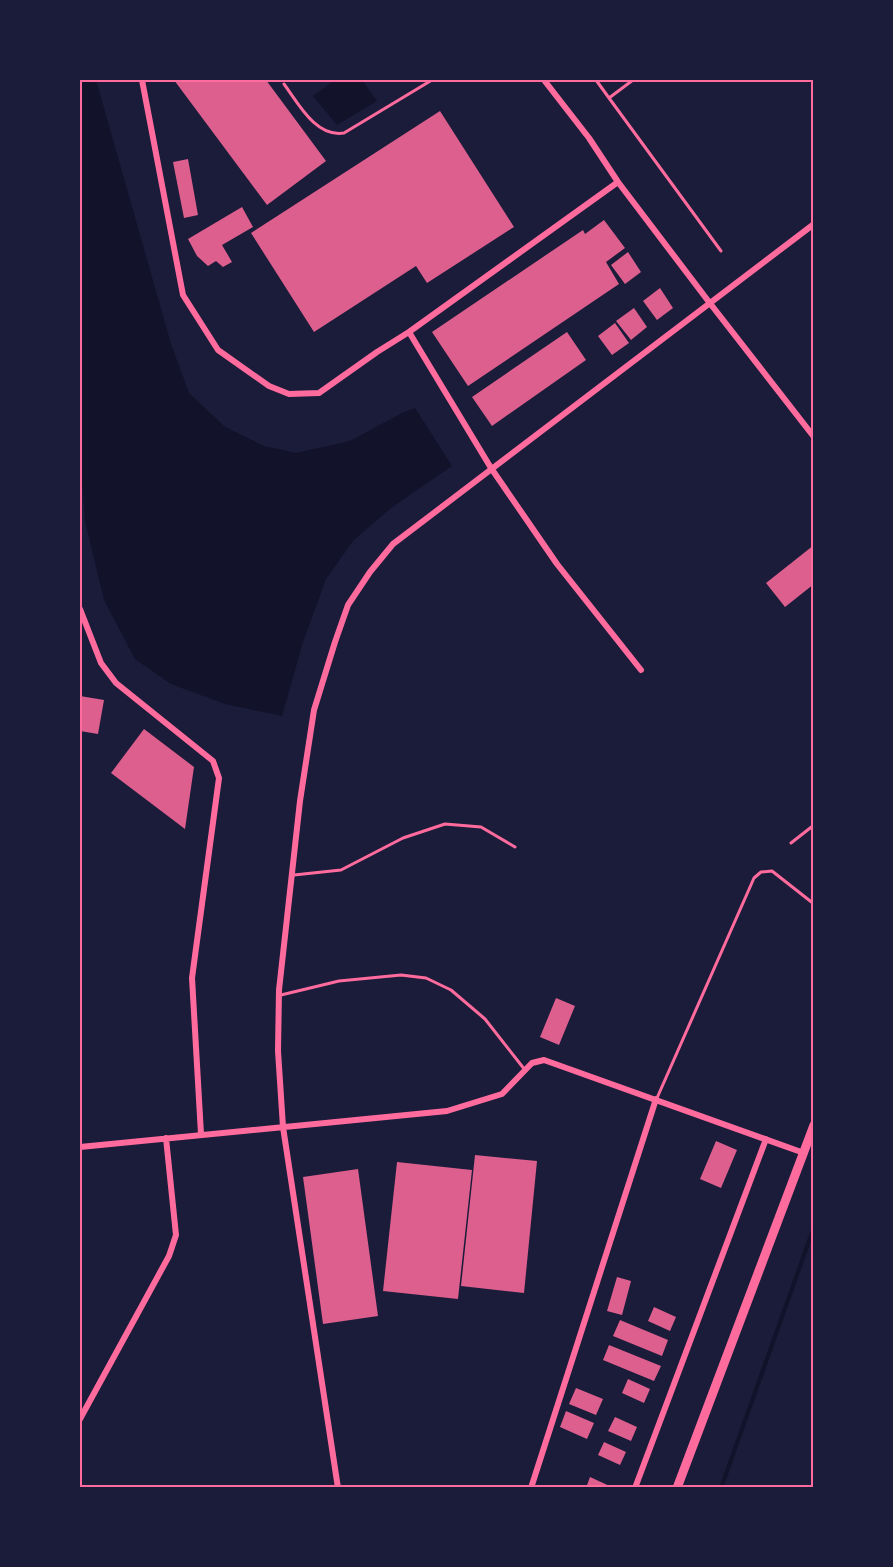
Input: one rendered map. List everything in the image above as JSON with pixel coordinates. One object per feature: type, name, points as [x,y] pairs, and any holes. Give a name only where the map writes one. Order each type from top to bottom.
[{"type":"main road","points":[[676,1488],[813,1125]]},
{"type":"street","points":[[142,80],[183,295],[218,350],[269,386],[290,394],[319,393],[409,332],[618,182]]},
{"type":"street","points":[[544,80],[709,303],[813,437]]},
{"type":"street","points":[[338,1488],[283,1127],[278,1051],[279,995],[300,801],[314,710],[348,605],[370,572],[393,544],[813,224]]},
{"type":"street","points":[[409,332],[491,468],[557,564],[641,670]]},
{"type":"street","points":[[80,609],[101,663],[116,683],[213,762],[219,778],[192,978],[201,1134]]},
{"type":"street","points":[[80,1147],[447,1111],[502,1094],[532,1064],[544,1060],[804,1153]]},
{"type":"street","points":[[531,1488],[656,1099]]},
{"type":"street","points":[[80,1419],[170,1256],[176,1235],[166,1138]]},
{"type":"street","points":[[635,1488],[766,1139]]},
{"type":"lane","points":[[284,84],[313,122],[337,134],[344,133],[432,80]]},
{"type":"lane","points":[[596,80],[721,251]]},
{"type":"lane","points":[[609,98],[633,80]]},
{"type":"lane","points":[[292,875],[341,870],[403,838],[445,824],[481,827],[515,847]]},
{"type":"lane","points":[[791,843],[813,825]]},
{"type":"lane","points":[[656,1099],[754,878],[761,872],[772,871],[813,904]]},
{"type":"lane","points":[[279,995],[349,980],[401,975],[426,978],[451,990],[485,1019],[525,1070]]},
{"type":"shaded area","points":[[80,80],[96,80],[171,344],[189,393],[225,427],[264,446],[296,453],[350,441],[415,408],[452,466],[391,508],[353,541],[326,579],[303,642],[282,716],[225,704],[171,684],[135,659],[104,600],[85,521],[80,452]]},
{"type":"shaded area","points":[[335,80],[362,80],[377,101],[337,125],[313,96]]},
{"type":"building","points":[[174,80],[266,80],[326,161],[267,205]]},
{"type":"building","points":[[440,111],[514,227],[427,283],[416,266],[314,332],[251,233]]},
{"type":"building","points":[[188,159],[198,215],[184,218],[173,162]]},
{"type":"building","points":[[242,207],[253,227],[222,245],[232,262],[223,267],[216,261],[208,266],[197,256],[188,239]]},
{"type":"building","points":[[604,220],[625,248],[606,262],[619,284],[468,386],[432,332],[583,230],[585,234]]},
{"type":"building","points":[[628,252],[641,272],[625,284],[611,265]]},
{"type":"building","points":[[660,288],[673,308],[657,320],[643,301]]},
{"type":"building","points":[[634,308],[647,327],[631,340],[616,321]]},
{"type":"building","points":[[615,323],[629,343],[612,355],[598,336]]},
{"type":"building","points":[[567,332],[586,360],[492,426],[472,397]]},
{"type":"building","points":[[814,545],[814,584],[785,607],[766,583]]},
{"type":"building","points":[[80,696],[104,700],[98,734],[80,731]]},
{"type":"building","points":[[144,729],[194,767],[185,829],[111,773]]},
{"type":"building","points":[[556,998],[575,1006],[559,1045],[540,1037]]},
{"type":"building","points":[[716,1141],[737,1150],[721,1188],[700,1179]]},
{"type":"building","points":[[475,1155],[537,1161],[524,1293],[461,1286]]},
{"type":"building","points":[[397,1162],[472,1170],[458,1299],[383,1291]]},
{"type":"building","points":[[358,1169],[378,1316],[323,1324],[303,1177]]},
{"type":"building","points":[[617,1277],[631,1281],[622,1315],[607,1311]]},
{"type":"building","points":[[654,1307],[676,1317],[670,1331],[648,1321]]},
{"type":"building","points":[[620,1320],[668,1340],[662,1356],[613,1336]]},
{"type":"building","points":[[609,1345],[661,1366],[654,1381],[603,1360]]},
{"type":"building","points":[[628,1379],[650,1389],[644,1403],[622,1393]]},
{"type":"building","points":[[576,1388],[603,1399],[596,1415],[569,1404]]},
{"type":"building","points":[[566,1411],[594,1423],[587,1439],[560,1427]]},
{"type":"building","points":[[615,1417],[637,1427],[631,1441],[608,1431]]},
{"type":"building","points":[[604,1442],[626,1452],[620,1465],[598,1455]]},
{"type":"building","points":[[590,1477],[614,1488],[586,1488]]},
{"type":"waterway","points":[[721,1488],[814,1227]]}]
